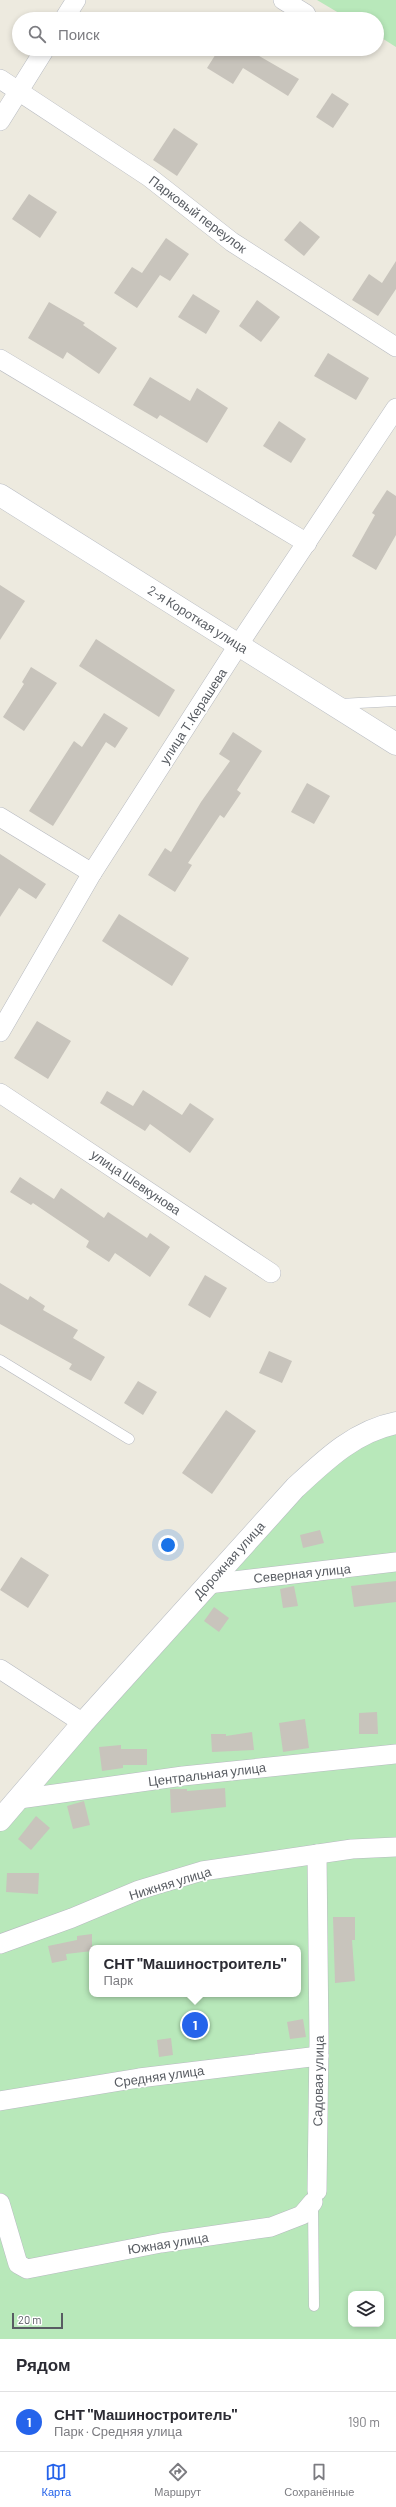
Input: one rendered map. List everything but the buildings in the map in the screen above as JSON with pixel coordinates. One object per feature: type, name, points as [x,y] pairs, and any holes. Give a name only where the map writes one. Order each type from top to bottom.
[{"type":"street","points":[[68,12],[76,0]]},
{"type":"street","points":[[284,0],[303,12]]},
{"type":"street","points":[[0,121],[41,56]]},
{"type":"street","name":"Парковый переулок","points":[[0,79],[149,177],[232,242],[396,347]]},
{"type":"street","points":[[0,359],[306,543]]},
{"type":"street","name":"улица Т.Керашева","points":[[0,1032],[92,873],[239,644],[396,408]]},
{"type":"street","name":"2-я Короткая улица","points":[[0,495],[396,744]]},
{"type":"street","points":[[0,817],[92,873]]},
{"type":"street","name":"улица Шевкунова","points":[[0,1093],[271,1274]]},
{"type":"street","name":"Дорожная улица","points":[[0,1820],[83,1723],[295,1488],[324,1461],[370,1431],[396,1423]]},
{"type":"street","name":"Северная улица","points":[[208,1584],[396,1562]]},
{"type":"street","points":[[0,1669],[83,1723]]},
{"type":"street","name":"Центральная улица","points":[[18,1799],[183,1776],[396,1754]]},
{"type":"street","name":"Нижняя улица","points":[[0,1944],[72,1918],[139,1890],[202,1871],[352,1849],[396,1847]]},
{"type":"street","name":"Садовая улица","points":[[315,2196],[319,2056],[317,1854]]},
{"type":"street","name":"Средняя улица","points":[[0,2101],[131,2079],[319,2056]]},
{"type":"street","name":"Южная улица","points":[[0,2203],[18,2264],[27,2269],[161,2243],[271,2227],[302,2215],[315,2196]]},
{"type":"lane","points":[[334,704],[396,701]]},
{"type":"lane","points":[[0,1360],[129,1439]]},
{"type":"lane","name":"Садовая улица","points":[[314,2306],[315,2196]]},
{"type":"green space","points":[[317,0],[396,0],[396,47],[384,39],[384,12],[337,12]]},
{"type":"green space","points":[[396,1423],[396,2339],[0,2339],[0,1820],[295,1488]]},
{"type":"place","name":"СНТ \"Машиностроитель\"","points":[[195,2025]]}]
